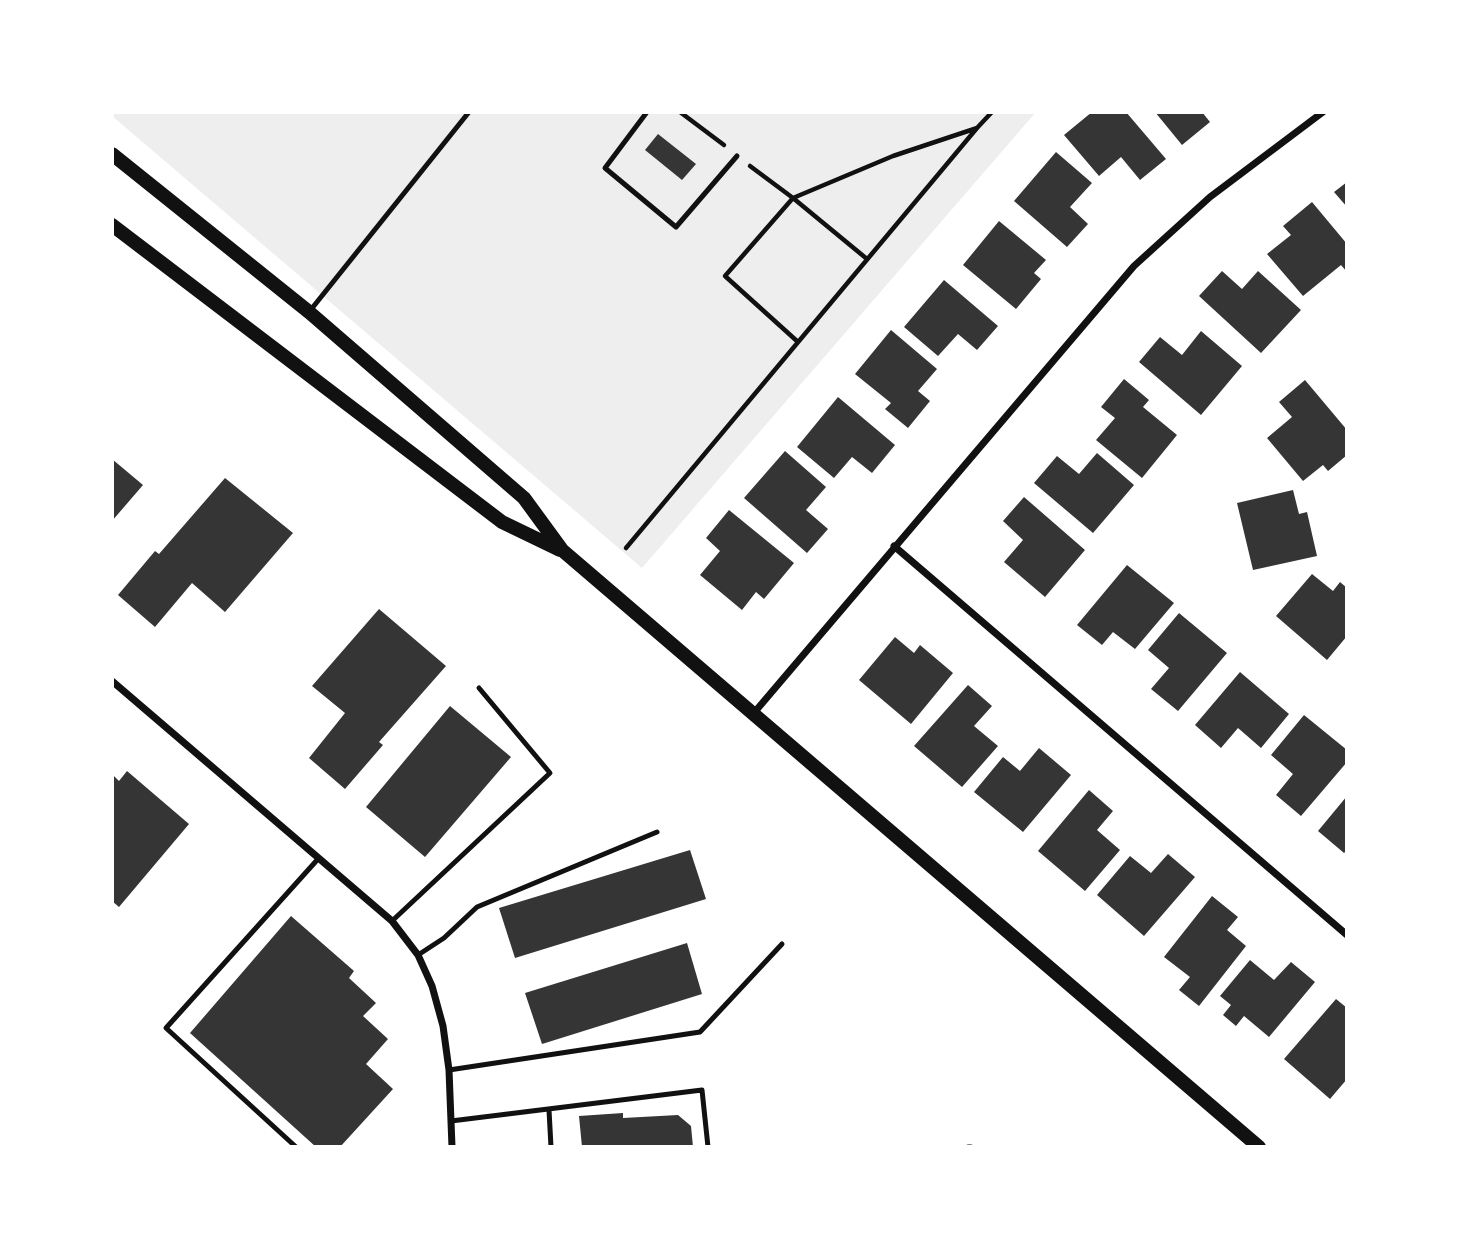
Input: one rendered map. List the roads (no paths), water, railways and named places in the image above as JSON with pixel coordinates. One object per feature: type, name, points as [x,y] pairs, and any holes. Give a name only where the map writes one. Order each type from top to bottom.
[{"type":"main road","points":[[112,154],[309,312],[524,498],[562,550],[1259,1147]]},
{"type":"main road","points":[[112,225],[502,522],[562,550]]},
{"type":"street","points":[[752,714],[1134,266],[1210,197],[1323,112]]},
{"type":"street","points":[[894,546],[1347,935]]},
{"type":"street","points":[[112,681],[392,921],[418,955],[432,986],[443,1026],[449,1070],[453,1147]]},
{"type":"lane","points":[[309,312],[469,112]]},
{"type":"lane","points":[[647,112],[605,168],[676,227],[737,156]]},
{"type":"lane","points":[[392,921],[550,773],[478,688]]},
{"type":"lane","points":[[418,955],[444,938],[477,907],[657,832]]},
{"type":"lane","points":[[296,1147],[166,1028],[318,859]]},
{"type":"lane","points":[[449,1070],[700,1032],[782,944]]},
{"type":"lane","points":[[451,1121],[702,1090],[708,1147]]},
{"type":"lane","points":[[550,1110],[551,1147]]}]
